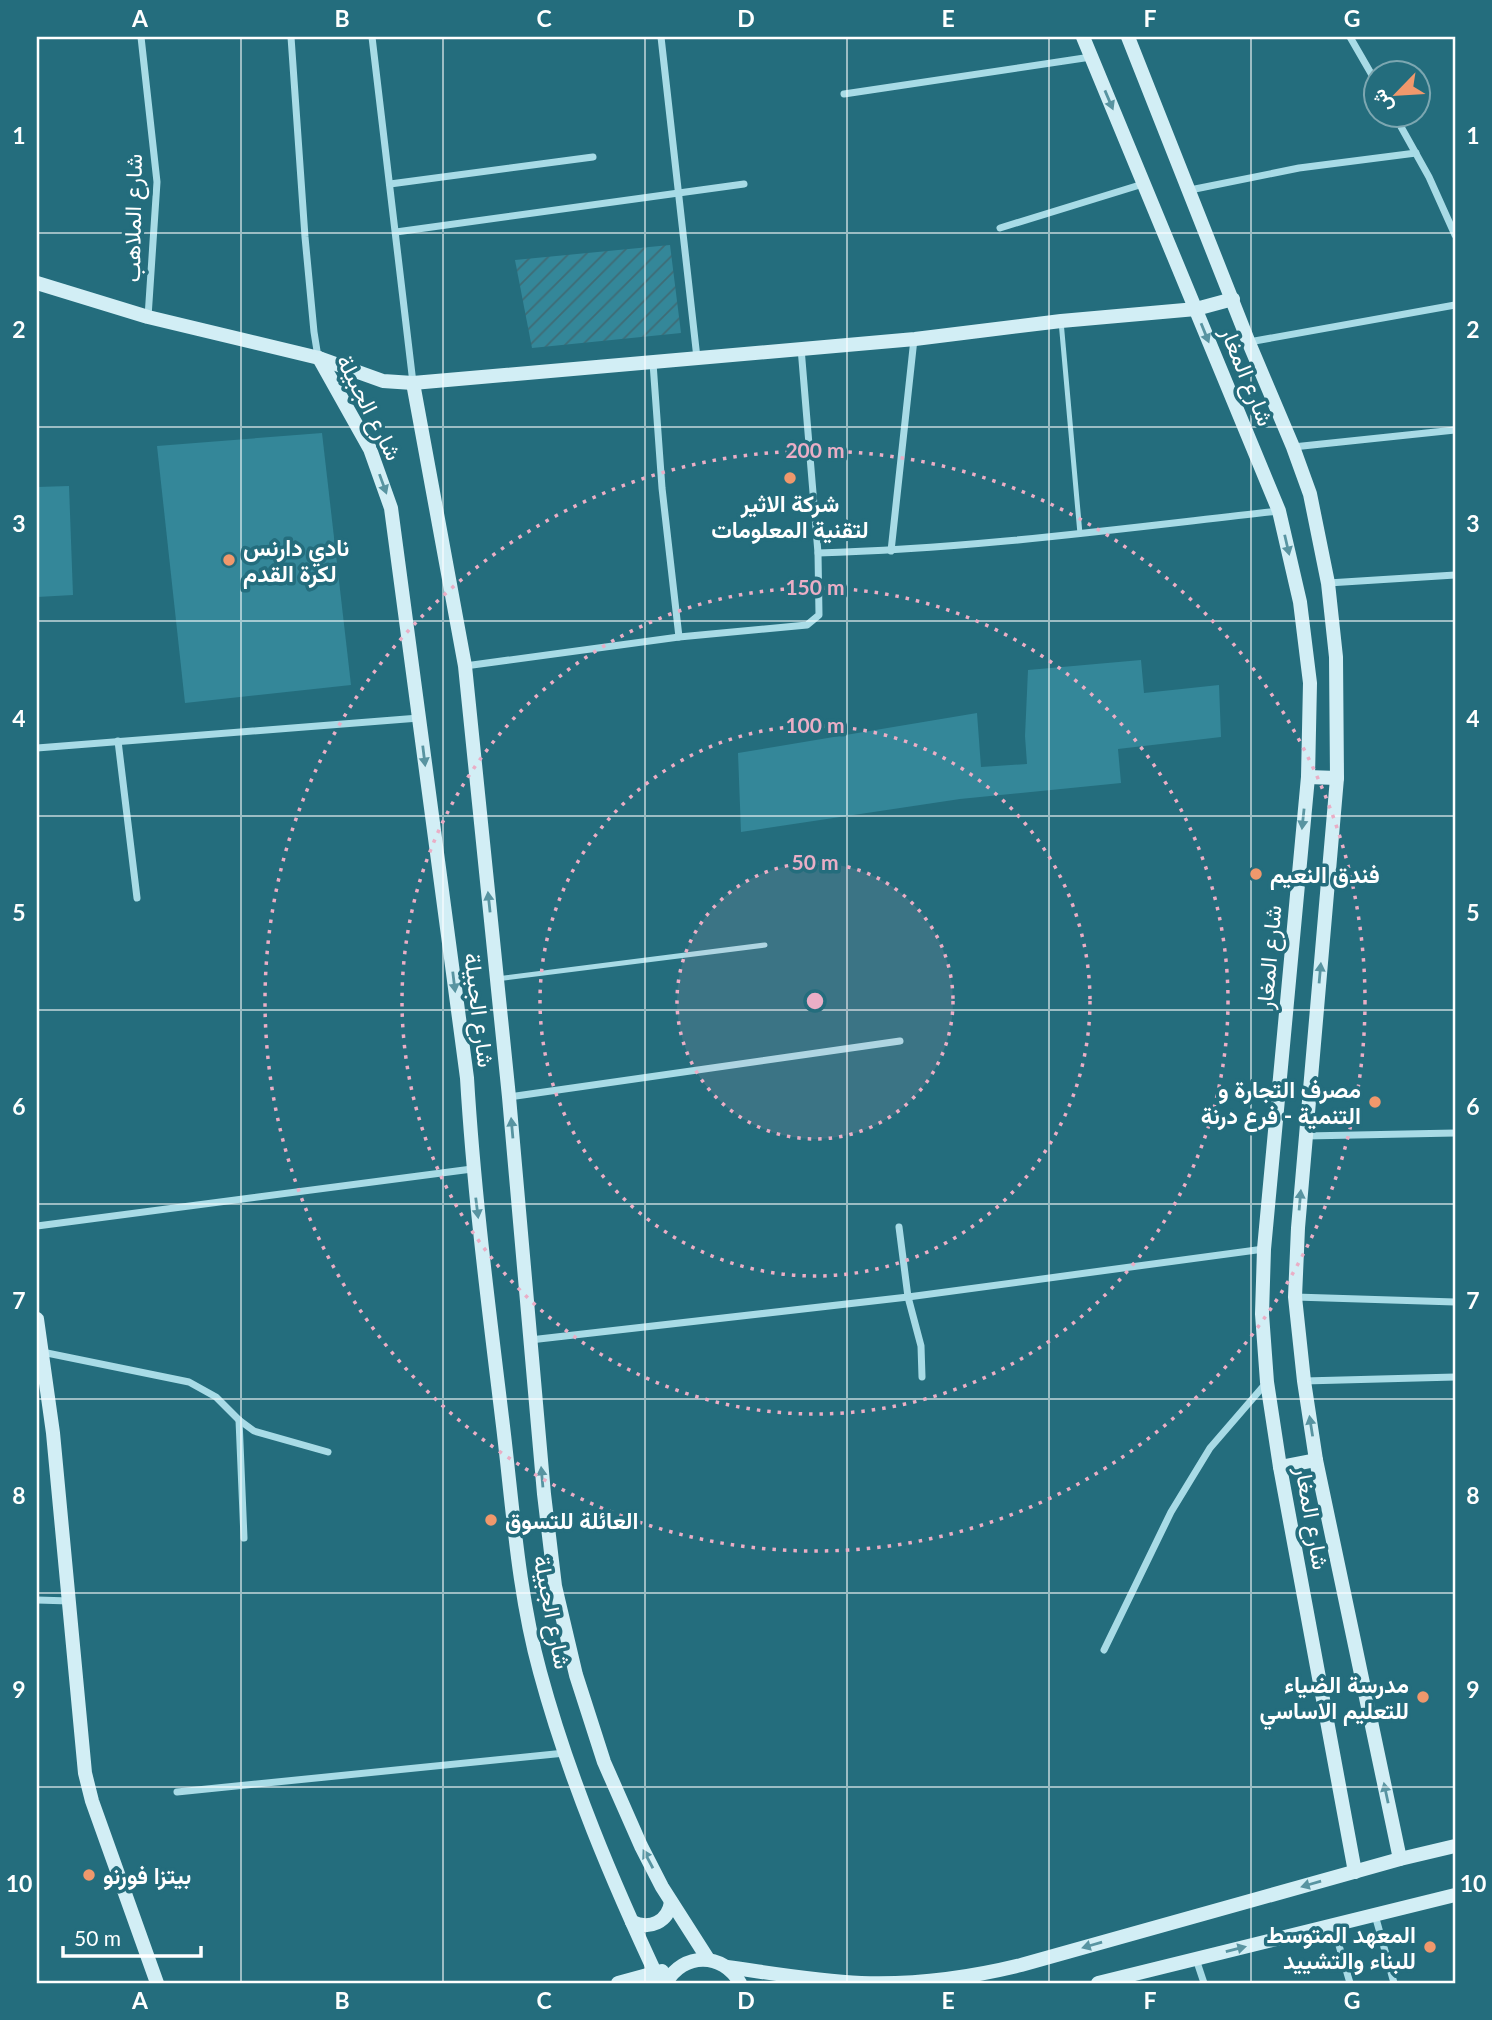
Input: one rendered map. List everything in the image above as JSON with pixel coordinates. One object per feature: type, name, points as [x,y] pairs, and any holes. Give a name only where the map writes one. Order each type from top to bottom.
[{"type":"street","name":"شارع الملاهب","points":[[141,37],[157,182],[148,317]]},
{"type":"street","name":"شارع الجبيلة","points":[[291,37],[305,237],[319,358],[370,449],[391,508],[467,1078],[472,1169],[522,1584],[540,1670],[566,1753],[606,1861],[660,1980]]},
{"type":"street","points":[[372,37],[413,383],[465,666],[509,1097],[549,1540],[567,1642],[604,1762],[641,1846],[671,1902],[708,1959]]},
{"type":"street","points":[[661,37],[697,358]]},
{"type":"street","name":"شارع المغار","points":[[1083,37],[1279,511],[1300,602],[1310,683],[1308,776],[1264,1249],[1262,1314],[1267,1382],[1280,1467],[1355,1872]]},
{"type":"street","name":"شارع المغار","points":[[1128,37],[1293,447],[1310,494],[1328,583],[1336,657],[1337,778],[1295,1297],[1316,1460],[1400,1860]]},
{"type":"street","points":[[1350,37],[1364,60]]},
{"type":"street","points":[[844,94],[1091,57]]},
{"type":"street","points":[[1403,130],[1451,221],[1455,235]]},
{"type":"street","points":[[1190,190],[1299,168],[1416,153]]},
{"type":"street","points":[[390,184],[593,157]]},
{"type":"street","points":[[1000,228],[1144,183]]},
{"type":"street","points":[[396,232],[744,184]]},
{"type":"street","points":[[37,283],[148,317],[319,358],[383,381],[413,383],[915,339],[1061,321],[1196,309],[1233,299]]},
{"type":"street","points":[[1249,342],[1455,305]]},
{"type":"street","points":[[891,551],[915,339]]},
{"type":"street","points":[[465,666],[679,637],[807,625],[814,620],[819,615],[818,553],[801,348]]},
{"type":"street","points":[[653,363],[679,637]]},
{"type":"street","points":[[1293,447],[1455,430]]},
{"type":"street","points":[[818,553],[891,551],[1080,534],[1279,511]]},
{"type":"street","points":[[1328,583],[1455,575]]},
{"type":"street","points":[[37,748],[419,718]]},
{"type":"street","points":[[118,741],[137,898]]},
{"type":"street","points":[[1308,776],[1337,778]]},
{"type":"street","points":[[509,1097],[900,1041]]},
{"type":"street","points":[[1306,1136],[1455,1133]]},
{"type":"street","points":[[37,1226],[472,1169]]},
{"type":"street","points":[[899,1227],[908,1297],[921,1346],[922,1377]]},
{"type":"street","points":[[530,1340],[908,1297],[1264,1249]]},
{"type":"street","points":[[1295,1297],[1455,1302]]},
{"type":"street","points":[[37,1319],[70,1601],[81,1752],[92,1801],[157,1983]]},
{"type":"street","points":[[42,1352],[189,1382],[216,1396],[239,1420],[263,1435],[328,1452]]},
{"type":"street","points":[[1304,1381],[1455,1377]]},
{"type":"street","points":[[1104,1650],[1166,1522],[1210,1448],[1267,1382]]},
{"type":"street","points":[[239,1420],[244,1538]]},
{"type":"street","points":[[1280,1467],[1316,1460]]},
{"type":"street","points":[[37,1600],[70,1601]]},
{"type":"street","points":[[177,1792],[566,1753]]},
{"type":"street","points":[[618,1983],[660,1980],[689,1962],[708,1959],[727,1967],[860,1983],[928,1981],[991,1973],[1455,1846]]},
{"type":"street","points":[[1098,1983],[1455,1895]]},
{"type":"street","points":[[632,1922],[646,1926],[660,1922],[670,1909],[671,1902]]},
{"type":"street","points":[[1375,1915],[1394,1983]]},
{"type":"street","points":[[1333,1925],[1350,1983]]},
{"type":"street","points":[[1196,1959],[1203,1983]]},
{"type":"street","points":[[727,1967],[740,1983]]},
{"type":"lane","points":[[1061,321],[1080,534]]},
{"type":"lane","points":[[497,979],[765,945]]},
{"type":"shaded area","points":[[670,245],[681,333],[532,348],[515,260]]},
{"type":"shaded area","points":[[322,433],[351,685],[185,703],[157,446]]},
{"type":"shaded area","points":[[69,486],[73,595],[37,597],[37,487]]},
{"type":"shaded area","points":[[1141,660],[1144,693],[1219,685],[1221,737],[1118,749],[1121,783],[960,799],[741,832],[738,753],[977,713],[981,767],[1027,764],[1025,736],[1028,670]]},
{"type":"place","name":"شركة الاثير لتقنية المعلومات","points":[[790,478]]},
{"type":"place","name":"نادي دارنس لكرة القدم","points":[[229,560]]},
{"type":"place","name":"فندق النعيم","points":[[1256,874]]},
{"type":"place","name":"مصرف التجارة و التنمية - فرع درنة","points":[[1375,1102]]},
{"type":"place","name":"العائلة للتسوق","points":[[491,1520]]},
{"type":"place","name":"مدرسة الضياء للتعليم الاساسي","points":[[1423,1697]]},
{"type":"place","name":"بيتزا فورنو","points":[[89,1875]]},
{"type":"place","name":"المعهد المتوسط للبناء والتشييد","points":[[1430,1947]]}]
